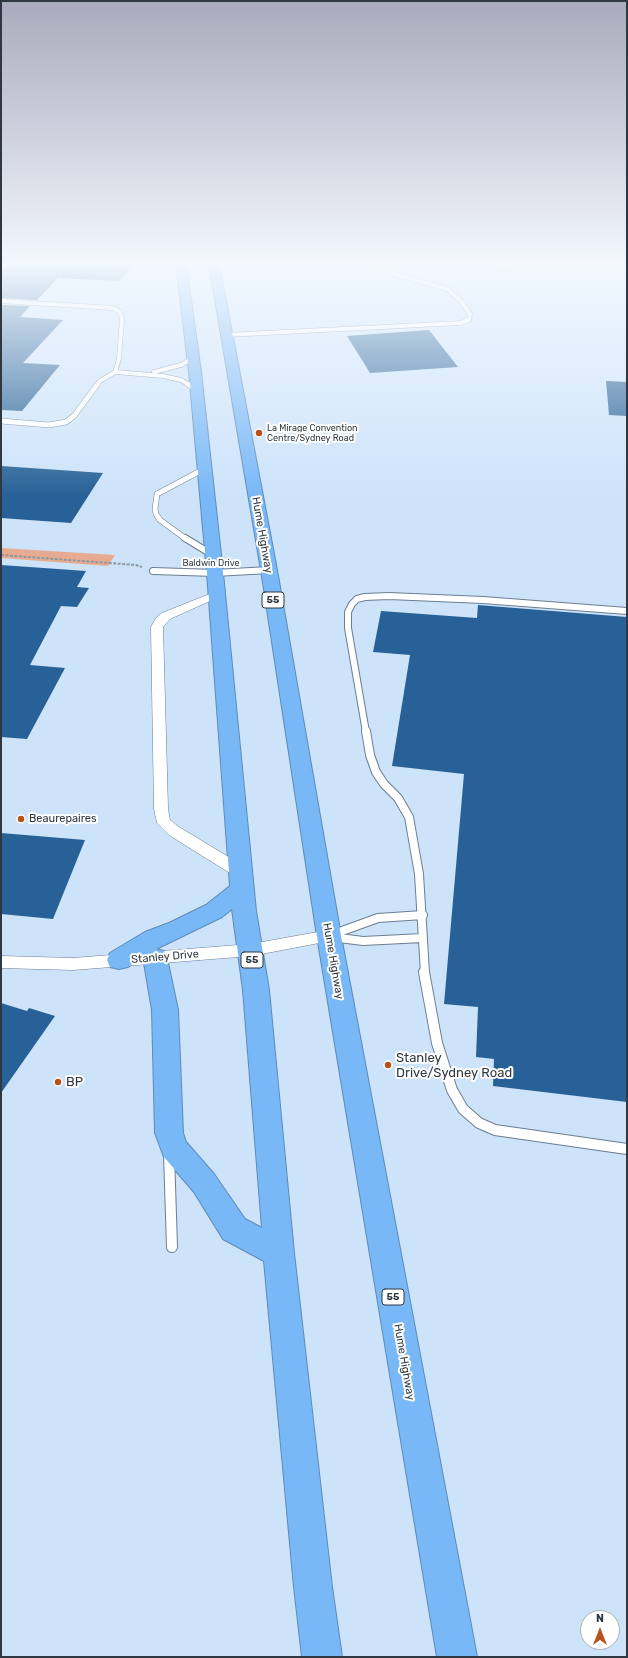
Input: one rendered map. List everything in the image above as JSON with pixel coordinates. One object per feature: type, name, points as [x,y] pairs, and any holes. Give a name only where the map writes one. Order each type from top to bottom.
[{"type":"highway","name":"55","points":[[190,341],[197,390],[215,574],[240,880],[256,990],[279,1253],[313,1587],[322,1657]]},
{"type":"highway","name":"Hume Highway","points":[[227,341],[269,570],[329,936],[457,1657]]},
{"type":"highway","points":[[119,960],[154,938],[178,929],[214,911],[240,880]]},
{"type":"highway","points":[[155,958],[165,1010],[169,1133],[174,1148],[204,1183],[234,1229],[279,1253]]},
{"type":"street","points":[[215,574],[160,621],[158,627],[161,809],[164,823],[240,880]]},
{"type":"street","name":"Stanley Drive","points":[[1,962],[66,964],[155,958],[251,950],[329,936]]},
{"type":"lane","points":[[115,372],[119,359],[120,341]]},
{"type":"lane","points":[[145,373],[182,365],[193,358]]},
{"type":"lane","points":[[1,421],[49,425],[66,422],[74,416],[100,381],[115,372],[145,373],[181,380],[197,390]]},
{"type":"lane","points":[[204,469],[157,494],[155,509],[160,520],[193,544],[215,574]]},
{"type":"lane","name":"Baldwin Drive","points":[[153,571],[215,574],[269,570]]},
{"type":"lane","points":[[627,611],[483,600],[389,596],[365,597],[357,599],[352,604],[348,612],[348,628],[370,755],[376,772],[384,784],[398,798],[409,817],[419,874],[423,915],[425,982],[437,1043],[452,1090],[463,1109],[479,1123],[495,1130],[627,1148]]},
{"type":"lane","points":[[329,936],[378,918],[423,915]]},
{"type":"lane","points":[[329,936],[363,941],[423,938]]},
{"type":"lane","points":[[169,1133],[172,1247]]},
{"type":"path","points":[[1,555],[136,565],[153,571]]},
{"type":"shaded area","points":[[1,341],[627,341],[627,1657],[1,1657]]},
{"type":"shaded area","points":[[1,548],[115,555],[108,566],[1,558]]},
{"type":"building","points":[[1,341],[43,341],[23,363],[60,365],[22,411],[1,410]]},
{"type":"building","points":[[350,341],[438,341],[458,367],[370,373]]},
{"type":"building","points":[[606,381],[627,382],[627,416],[609,415]]},
{"type":"building","points":[[1,466],[103,473],[71,523],[1,518]]},
{"type":"building","points":[[1,565],[86,571],[77,587],[89,588],[77,607],[61,606],[30,665],[65,668],[27,739],[1,737]]},
{"type":"building","points":[[478,605],[627,617],[627,1102],[493,1086],[494,1059],[476,1057],[478,1007],[444,1004],[464,774],[392,766],[410,655],[373,652],[381,611],[477,618]]},
{"type":"building","points":[[1,833],[85,840],[53,919],[1,914]]},
{"type":"building","points":[[1,1003],[27,1011],[29,1008],[55,1016],[1,1093]]},
{"type":"place","name":"La Mirage Convention Centre/Sydney Road","points":[[259,433]]},
{"type":"place","name":"Beaurepaires","points":[[21,819]]},
{"type":"place","name":"Stanley Drive/Sydney Road","points":[[388,1065]]},
{"type":"place","name":"BP","points":[[58,1082]]}]
